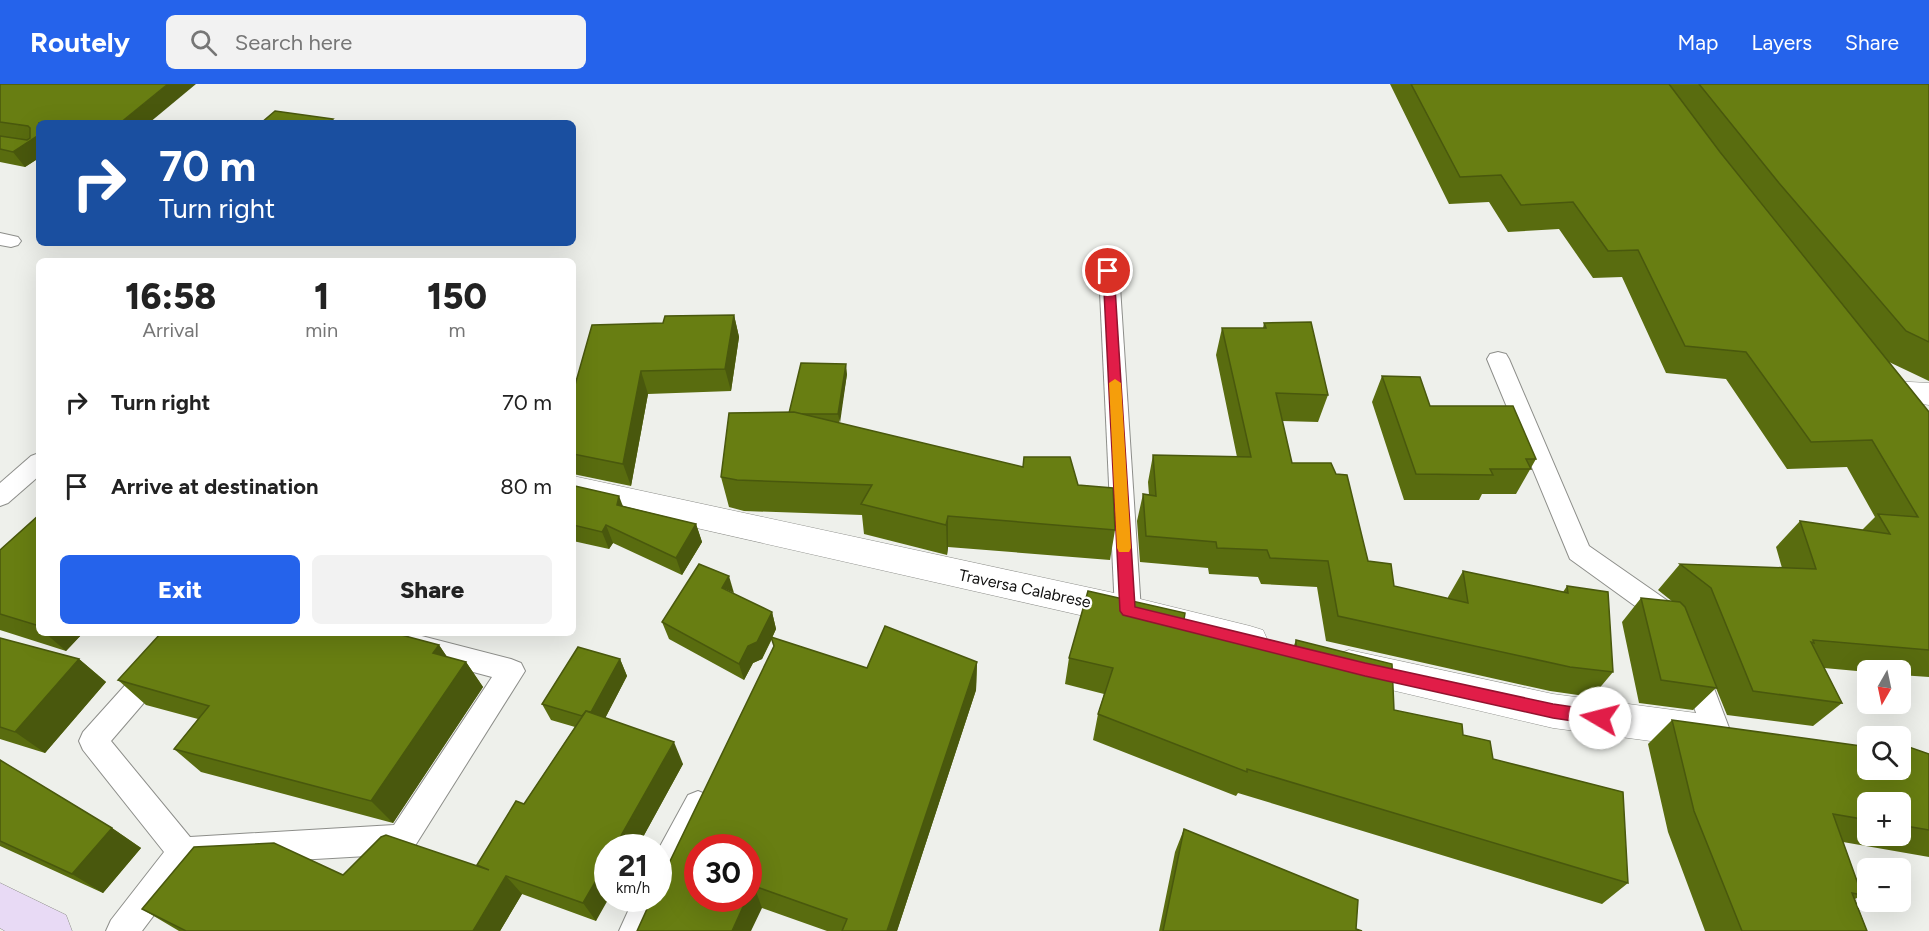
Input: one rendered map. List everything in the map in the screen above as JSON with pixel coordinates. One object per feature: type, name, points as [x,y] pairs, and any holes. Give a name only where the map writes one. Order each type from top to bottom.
[{"type":"street","points":[[1884,382],[1919,404]]},
{"type":"street","name":"Traversa Calabrese","points":[[576,489],[1128,611],[1286,650]]},
{"type":"street","points":[[1320,658],[1553,711],[1733,736]]},
{"type":"street","points":[[0,905],[50,931]]},
{"type":"lane","points":[[1108,271],[1128,611]]},
{"type":"lane","points":[[1498,359],[1579,552],[1677,622],[1733,736]]},
{"type":"lane","points":[[0,497],[36,465]]},
{"type":"lane","points":[[183,852],[93,741],[185,636]]},
{"type":"lane","points":[[122,931],[183,852],[402,839],[511,671],[379,636]]},
{"type":"lane","points":[[672,857],[712,778]]},
{"type":"lane","points":[[634,931],[644,912]]},
{"type":"building","points":[[0,84],[168,84],[124,120],[36,120],[36,137],[13,152],[0,149],[0,136],[27,140],[30,138],[30,128],[0,122]]},
{"type":"building","points":[[1411,84],[1669,84],[1720,152],[1929,412],[1929,650],[1813,640],[1814,643],[1811,642],[1842,703],[1753,691],[1711,588],[1680,564],[1816,569],[1800,521],[1890,534],[1878,514],[1918,517],[1872,440],[1811,442],[1746,352],[1685,346],[1638,250],[1608,251],[1573,202],[1521,205],[1501,175],[1460,177]]},
{"type":"building","points":[[1699,84],[1929,84],[1929,342],[1906,331],[1779,183]]},
{"type":"building","points":[[275,111],[333,119],[332,120],[264,120]]},
{"type":"building","points":[[734,315],[725,369],[641,371],[623,464],[576,455],[576,381],[592,325],[663,323],[665,316]]},
{"type":"building","points":[[1311,322],[1328,395],[1276,393],[1292,463],[1331,463],[1336,474],[1347,475],[1368,561],[1391,564],[1394,586],[1468,603],[1463,571],[1568,593],[1567,586],[1608,592],[1613,672],[1570,667],[1338,616],[1328,561],[1270,558],[1267,550],[1217,548],[1216,542],[1146,536],[1143,494],[1156,496],[1153,455],[1251,457],[1222,328],[1266,328],[1264,323]]},
{"type":"building","points":[[801,363],[846,364],[838,414],[789,413]]},
{"type":"building","points":[[1382,376],[1420,377],[1430,406],[1513,406],[1536,459],[1526,459],[1531,469],[1490,469],[1493,475],[1416,474]]},
{"type":"building","points":[[794,412],[1023,467],[1024,457],[1070,457],[1078,485],[1113,488],[1115,530],[948,516],[946,525],[861,504],[872,485],[737,480],[721,477],[729,413]]},
{"type":"building","points":[[576,486],[619,496],[617,505],[696,524],[676,558],[606,525],[602,532],[576,526]]},
{"type":"building","points":[[36,518],[36,625],[0,614],[0,550]]},
{"type":"building","points":[[699,564],[729,576],[722,588],[772,612],[757,642],[748,646],[739,664],[662,622]]},
{"type":"building","points":[[1088,591],[1185,613],[1183,626],[1296,648],[1296,640],[1392,664],[1394,710],[1462,724],[1463,735],[1490,741],[1493,759],[1623,792],[1628,883],[1247,769],[1247,772],[1098,714],[1113,668],[1069,658]]},
{"type":"building","points":[[1641,598],[1680,602],[1685,607],[1717,688],[1661,680]]},
{"type":"building","points":[[885,626],[977,662],[887,931],[842,931],[847,919],[762,889],[762,834],[684,834],[684,912],[741,912],[732,931],[637,931],[646,912],[672,912],[672,857],[774,646],[771,637],[867,668]]},
{"type":"building","points":[[158,636],[405,636],[439,645],[433,653],[466,662],[371,801],[174,749],[209,706],[118,680]]},
{"type":"building","points":[[0,638],[79,659],[15,732],[0,727]]},
{"type":"building","points":[[578,647],[620,659],[591,712],[586,711],[582,716],[542,704]]},
{"type":"building","points":[[586,711],[674,742],[622,834],[594,834],[594,884],[583,903],[506,876],[473,931],[186,931],[142,909],[194,847],[274,843],[343,875],[381,837],[386,835],[489,870],[477,865],[516,801],[524,804]]},
{"type":"building","points":[[1672,720],[1857,745],[1857,780],[1911,780],[1911,748],[1929,754],[1929,830],[1911,827],[1911,792],[1857,792],[1857,818],[1833,814],[1857,881],[1857,894],[1852,893],[1857,912],[1860,912],[1867,931],[1742,931],[1694,811]]},
{"type":"building","points":[[0,760],[112,828],[72,874],[0,841]]},
{"type":"building","points":[[1184,829],[1358,900],[1356,929],[1362,931],[1163,931]]},
{"type":"slow traffic","points":[[1115,383],[1124,548]]},
{"type":"route","points":[[1108,271],[1128,611],[1365,669],[1553,711],[1600,718]]}]
